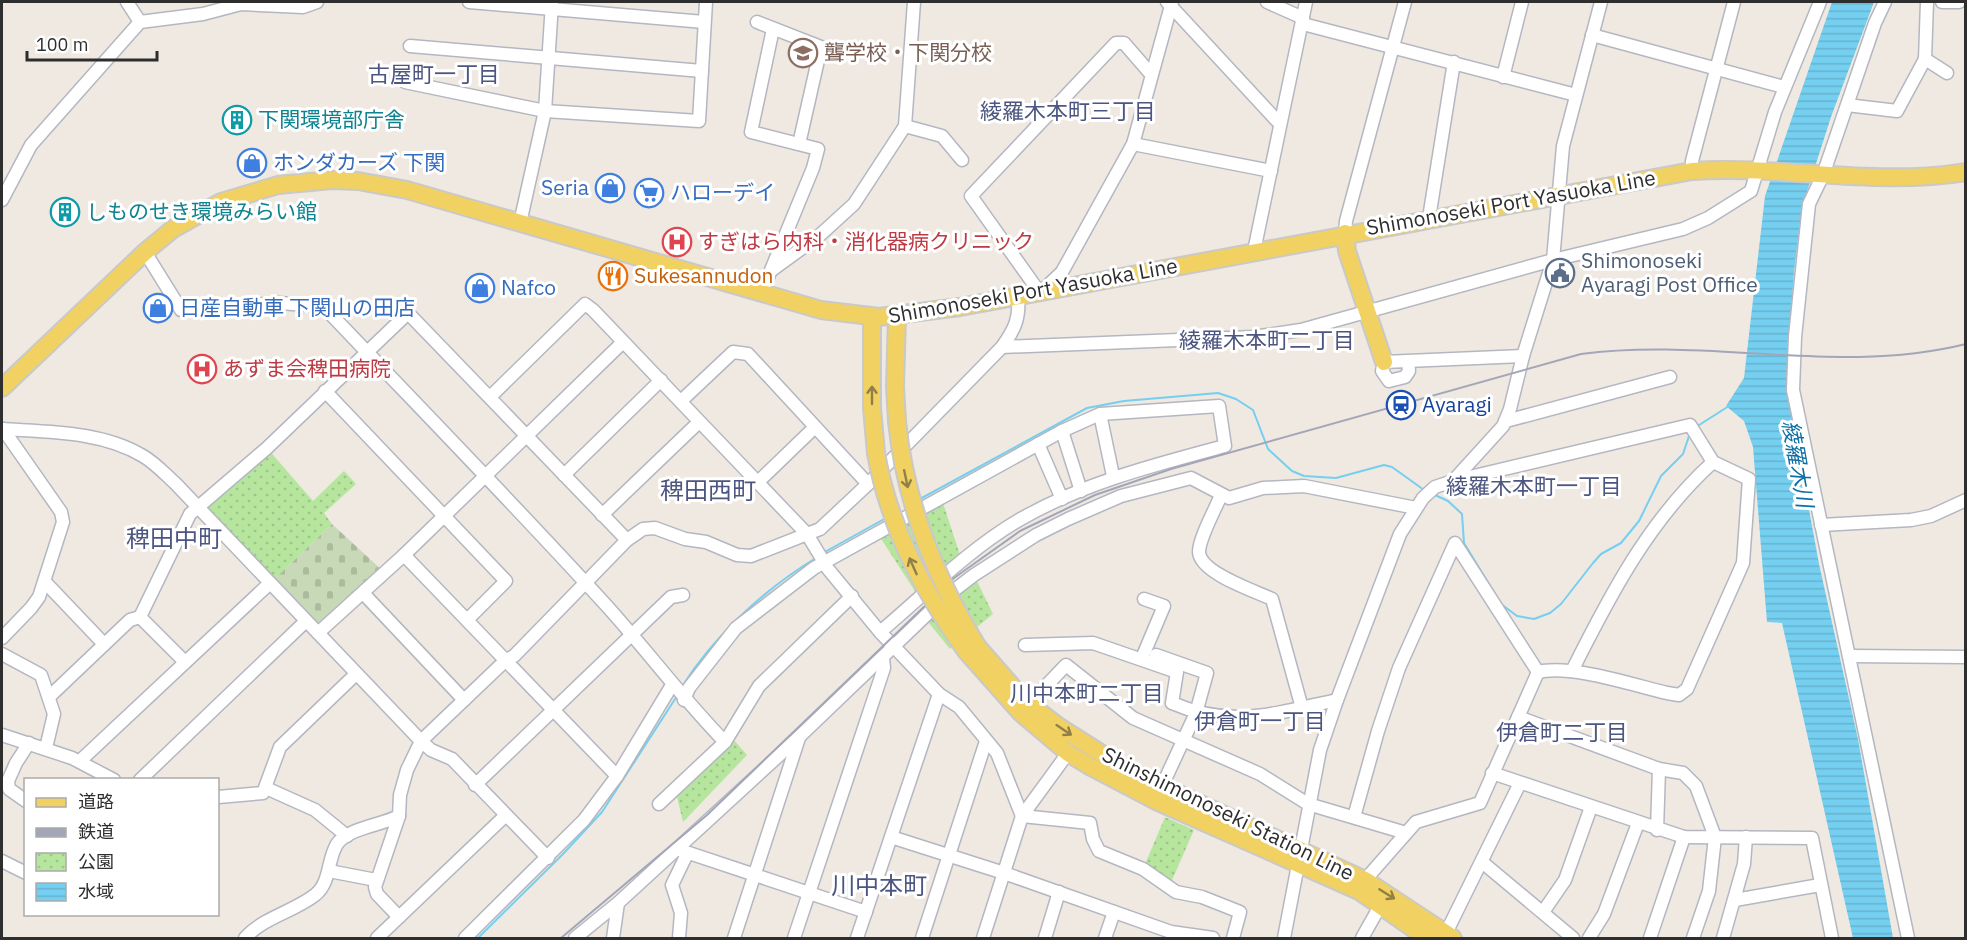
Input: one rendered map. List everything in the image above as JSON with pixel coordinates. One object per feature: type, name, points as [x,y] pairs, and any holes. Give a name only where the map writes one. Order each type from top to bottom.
[{"type":"main road","name":"Shimonoseki Port Yasuoka Line","points":[[2,388],[145,252],[173,229],[221,202],[259,189],[309,181],[358,181],[407,190],[821,310],[872,317],[1018,297],[1345,233],[1692,171],[1944,176],[1965,172]]},
{"type":"main road","points":[[1345,233],[1347,251],[1384,362]]},
{"type":"main road","name":"Shinshimonoseki Station Line","points":[[897,315],[895,386],[905,480],[923,537],[971,649]]},
{"type":"main road","name":"Shinshimonoseki Station Line","points":[[872,317],[872,408],[876,453],[881,482],[894,520],[919,578],[971,649],[1002,677],[1025,708],[1068,753],[1156,801],[1365,880],[1450,936]]},
{"type":"main road","name":"Shinshimonoseki Station Line","points":[[1025,708],[1058,726],[1102,755],[1299,856],[1359,891],[1427,939]]},
{"type":"street","points":[[127,2],[140,22]]},
{"type":"street","points":[[2,198],[31,145],[140,22],[202,14],[241,4],[303,7],[316,2]]},
{"type":"street","points":[[469,2],[552,5],[704,22]]},
{"type":"street","points":[[405,82],[545,111],[699,121],[706,2]]},
{"type":"street","points":[[771,271],[820,236],[854,204],[904,126],[914,2]]},
{"type":"street","points":[[1268,2],[1303,21],[1393,48],[1576,95]]},
{"type":"street","points":[[1254,251],[1306,2]]},
{"type":"street","points":[[1345,233],[1346,221],[1405,2]]},
{"type":"street","points":[[1503,77],[1522,2]]},
{"type":"street","points":[[1453,481],[1506,420],[1553,260],[1563,146],[1601,2]]},
{"type":"street","points":[[1692,171],[1734,2]]},
{"type":"street","points":[[1002,346],[1253,337],[1301,330],[1553,260],[1658,236],[1708,218],[1751,191],[1760,171],[1784,87],[1820,2]]},
{"type":"street","points":[[1885,2],[1875,23],[1809,204],[1795,337],[1793,390],[1908,939]]},
{"type":"street","points":[[1847,105],[1897,111],[1925,59],[1927,2]]},
{"type":"street","points":[[1942,2],[1959,2]]},
{"type":"street","points":[[1170,3],[1280,124]]},
{"type":"street","points":[[1150,73],[1124,43],[1116,43],[970,196],[1040,293],[1062,272],[1133,144],[1170,3]]},
{"type":"street","points":[[520,223],[545,111],[552,5]]},
{"type":"street","points":[[757,22],[821,47],[799,144]]},
{"type":"street","points":[[762,292],[813,168],[818,149],[751,132],[773,29]]},
{"type":"street","points":[[1592,35],[1784,87]]},
{"type":"street","points":[[410,46],[702,71]]},
{"type":"street","points":[[1925,59],[1947,73]]},
{"type":"street","points":[[1430,218],[1454,62]]},
{"type":"street","points":[[904,126],[942,136],[962,160]]},
{"type":"street","points":[[1133,144],[1271,171]]},
{"type":"street","points":[[145,252],[181,310],[278,303],[323,306],[632,633],[678,692],[724,742]]},
{"type":"street","points":[[399,917],[376,894],[376,880],[399,816],[400,795],[407,770],[421,741],[506,660],[514,656],[627,540],[643,529],[655,528],[685,539],[706,542],[737,555],[751,556],[820,529],[868,484],[1002,346],[1016,328],[1020,313],[1018,297]]},
{"type":"street","points":[[490,397],[585,304],[593,310],[807,534],[822,558],[880,632],[939,694],[959,706],[997,753],[1022,816]]},
{"type":"street","points":[[49,697],[130,620],[140,617],[190,514],[199,509],[408,313],[627,540]]},
{"type":"street","points":[[318,633],[405,555],[444,513],[623,342]]},
{"type":"street","points":[[681,401],[733,352],[748,354],[868,484]]},
{"type":"street","points":[[1408,361],[1409,371],[1405,377],[1389,381],[1382,371],[1384,362],[1523,356]]},
{"type":"street","points":[[1506,420],[1670,377]]},
{"type":"street","points":[[564,475],[661,380]]},
{"type":"street","points":[[325,391],[444,513],[506,581],[467,620]]},
{"type":"street","points":[[465,939],[585,820],[678,692],[690,688],[736,628],[822,558],[1062,431],[1100,414],[1219,406],[1225,446],[1113,476],[1018,521],[981,547],[880,632]]},
{"type":"street","points":[[1100,414],[1113,476]]},
{"type":"street","points":[[602,515],[699,422]]},
{"type":"street","points":[[758,482],[815,427]]},
{"type":"street","points":[[2,429],[55,432],[121,445],[157,466],[421,741],[431,750],[452,759],[548,858]]},
{"type":"street","points":[[2,429],[62,512],[62,529],[45,574],[45,582],[31,608],[2,638]]},
{"type":"street","points":[[1284,939],[1320,750],[1400,534],[1416,508],[1429,492],[1453,481],[1694,430],[1713,462],[1749,478],[1743,563],[1688,689],[1679,695],[1572,671],[1551,669],[1538,672]]},
{"type":"street","points":[[1062,431],[1081,491]]},
{"type":"street","points":[[1038,444],[1062,499]]},
{"type":"street","points":[[1572,671],[1610,597],[1643,543],[1689,484],[1713,462]]},
{"type":"street","points":[[575,939],[682,851],[944,598],[974,575],[1036,535],[1121,496],[1191,478],[1229,498],[1263,488],[1304,486],[1416,508]]},
{"type":"street","points":[[1221,495],[1199,550],[1202,561],[1219,575],[1272,599],[1302,708]]},
{"type":"street","points":[[1821,525],[1911,520],[1931,516],[1965,500]]},
{"type":"street","points":[[1354,817],[1378,731],[1399,668],[1455,543],[1538,672]]},
{"type":"street","points":[[405,555],[617,776]]},
{"type":"street","points":[[45,582],[104,644]]},
{"type":"street","points":[[80,761],[270,583]]},
{"type":"street","points":[[363,593],[464,700]]},
{"type":"street","points":[[476,784],[671,597],[683,595]]},
{"type":"street","points":[[659,804],[724,742],[759,686],[852,597]]},
{"type":"street","points":[[1143,655],[1164,606],[1144,598]]},
{"type":"street","points":[[140,617],[185,662]]},
{"type":"street","points":[[142,778],[306,621]]},
{"type":"street","points":[[1025,645],[1093,643],[1207,673],[1196,713],[1162,786]]},
{"type":"street","points":[[2,654],[41,675],[54,714],[46,747]]},
{"type":"street","points":[[1143,655],[1177,672],[1172,703],[1196,713],[1242,719],[1337,700]]},
{"type":"street","points":[[1850,656],[1965,657]]},
{"type":"street","points":[[794,939],[884,668],[883,658]]},
{"type":"street","points":[[1025,708],[1066,665],[1133,718],[1260,774],[1308,804],[1406,833]]},
{"type":"street","points":[[1365,880],[1416,822],[1480,803],[1538,672]]},
{"type":"street","points":[[219,797],[263,793],[280,747],[356,674]]},
{"type":"street","points":[[857,939],[939,694]]},
{"type":"street","points":[[1518,717],[1659,769],[1683,773],[1696,786],[1715,837],[1709,891],[1693,939]]},
{"type":"street","points":[[2,735],[46,747],[80,761],[110,778]]},
{"type":"street","points":[[734,939],[752,875],[799,737]]},
{"type":"street","points":[[922,939],[986,741]]},
{"type":"street","points":[[24,800],[9,789],[8,781],[29,743]]},
{"type":"street","points":[[983,939],[1022,816],[1068,753]]},
{"type":"street","points":[[1657,830],[1659,769]]},
{"type":"street","points":[[1492,773],[1657,830],[1684,837],[1812,838],[1832,939]]},
{"type":"street","points":[[1450,936],[1520,783]]},
{"type":"street","points":[[266,788],[315,810],[348,836]]},
{"type":"street","points":[[1543,912],[1565,879],[1591,807]]},
{"type":"street","points":[[245,939],[254,928],[316,894],[329,871],[331,856],[338,843],[348,836],[399,816]]},
{"type":"street","points":[[377,939],[505,816]]},
{"type":"street","points":[[1022,816],[1090,823],[1099,851],[1143,869],[1176,892],[1202,897],[1240,912],[1233,939]]},
{"type":"street","points":[[1589,939],[1604,914],[1638,823]]},
{"type":"street","points":[[891,837],[1004,873],[1170,932],[1202,935],[1213,939]]},
{"type":"street","points":[[1650,939],[1684,837]]},
{"type":"street","points":[[1723,939],[1744,864],[1746,837]]},
{"type":"street","points":[[682,851],[866,912]]},
{"type":"street","points":[[679,939],[681,913],[672,885],[682,851]]},
{"type":"street","points":[[2,861],[24,872]]},
{"type":"street","points":[[1482,862],[1573,939]]},
{"type":"street","points":[[329,871],[376,880]]},
{"type":"street","points":[[1735,900],[1820,885]]},
{"type":"street","points":[[1045,939],[1059,892]]},
{"type":"street","points":[[613,939],[618,903]]},
{"type":"street","points":[[1362,939],[1380,906]]},
{"type":"street","points":[[1105,939],[1113,912]]},
{"type":"green space","points":[[267,448],[313,501],[344,471],[356,484],[324,513],[332,524],[270,583],[199,509]]},
{"type":"green space","points":[[941,497],[961,558],[920,599],[878,534]]},
{"type":"green space","points":[[332,524],[384,572],[318,633],[270,583]]},
{"type":"green space","points":[[974,575],[993,614],[950,649],[924,617]]},
{"type":"green space","points":[[732,738],[747,755],[683,822],[677,797],[702,773]]},
{"type":"green space","points":[[1165,817],[1194,830],[1169,887],[1143,869]]},
{"type":"water","name":"綾羅木川","points":[[1832,2],[1874,2],[1831,117],[1802,207],[1794,272],[1786,384],[1819,564],[1858,739],[1893,938],[1853,938],[1782,623],[1767,622],[1753,447],[1744,421],[1726,406],[1744,378],[1765,196]]},
{"type":"waterway","points":[[920,499],[1087,408],[1124,401],[1218,393],[1236,399],[1253,410],[1268,449],[1292,471],[1304,476],[1336,478],[1384,465],[1392,467],[1424,490]]},
{"type":"waterway","points":[[1696,427],[1729,406]]},
{"type":"waterway","points":[[1501,604],[1517,616],[1534,619],[1550,613],[1561,604],[1601,554],[1621,543],[1639,521],[1661,476],[1683,454],[1690,433]]},
{"type":"waterway","points":[[1435,495],[1448,501],[1462,514],[1464,543],[1498,599]]},
{"type":"waterway","points":[[823,553],[886,518]]},
{"type":"waterway","points":[[681,688],[724,632],[777,584],[816,558]]},
{"type":"waterway","points":[[478,938],[602,812],[677,696]]},
{"type":"railway","points":[[561,938],[707,815],[954,578],[1020,531],[1095,495],[1171,469],[1581,354],[1629,350],[1677,350],[1870,357],[1918,353],[1966,344]]},
{"type":"place","name":"聾学校・下関分校","points":[[803,53]]},
{"type":"place","name":"下関環境部庁舎","points":[[237,120]]},
{"type":"place","name":"ホンダカーズ 下関","points":[[252,163]]},
{"type":"place","name":"Seria","points":[[610,188]]},
{"type":"place","name":"ハローデイ","points":[[649,193]]},
{"type":"place","name":"しものせき環境みらい館","points":[[65,212]]},
{"type":"place","name":"すぎはら内科・消化器病クリニック","points":[[677,242]]},
{"type":"place","name":"Shimonoseki Ayaragi Post Office","points":[[1560,273]]},
{"type":"place","name":"Sukesannudon","points":[[613,276]]},
{"type":"place","name":"Nafco","points":[[480,288]]},
{"type":"place","name":"日産自動車 下関山の田店","points":[[158,308]]},
{"type":"place","name":"あずま会稗田病院","points":[[202,369]]},
{"type":"place","name":"Ayaragi","points":[[1401,405]]},
{"type":"district","name":"古屋町一丁目","points":[[434,74]]},
{"type":"district","name":"綾羅木本町三丁目","points":[[1068,111]]},
{"type":"district","name":"綾羅木本町二丁目","points":[[1267,340]]},
{"type":"district","name":"綾羅木本町一丁目","points":[[1534,486]]},
{"type":"district","name":"稗田西町","points":[[708,491]]},
{"type":"district","name":"稗田中町","points":[[174,539]]},
{"type":"district","name":"川中本町二丁目","points":[[1087,693]]},
{"type":"district","name":"伊倉町一丁目","points":[[1260,721]]},
{"type":"district","name":"伊倉町二丁目","points":[[1562,732]]},
{"type":"district","name":"川中本町","points":[[879,886]]}]
